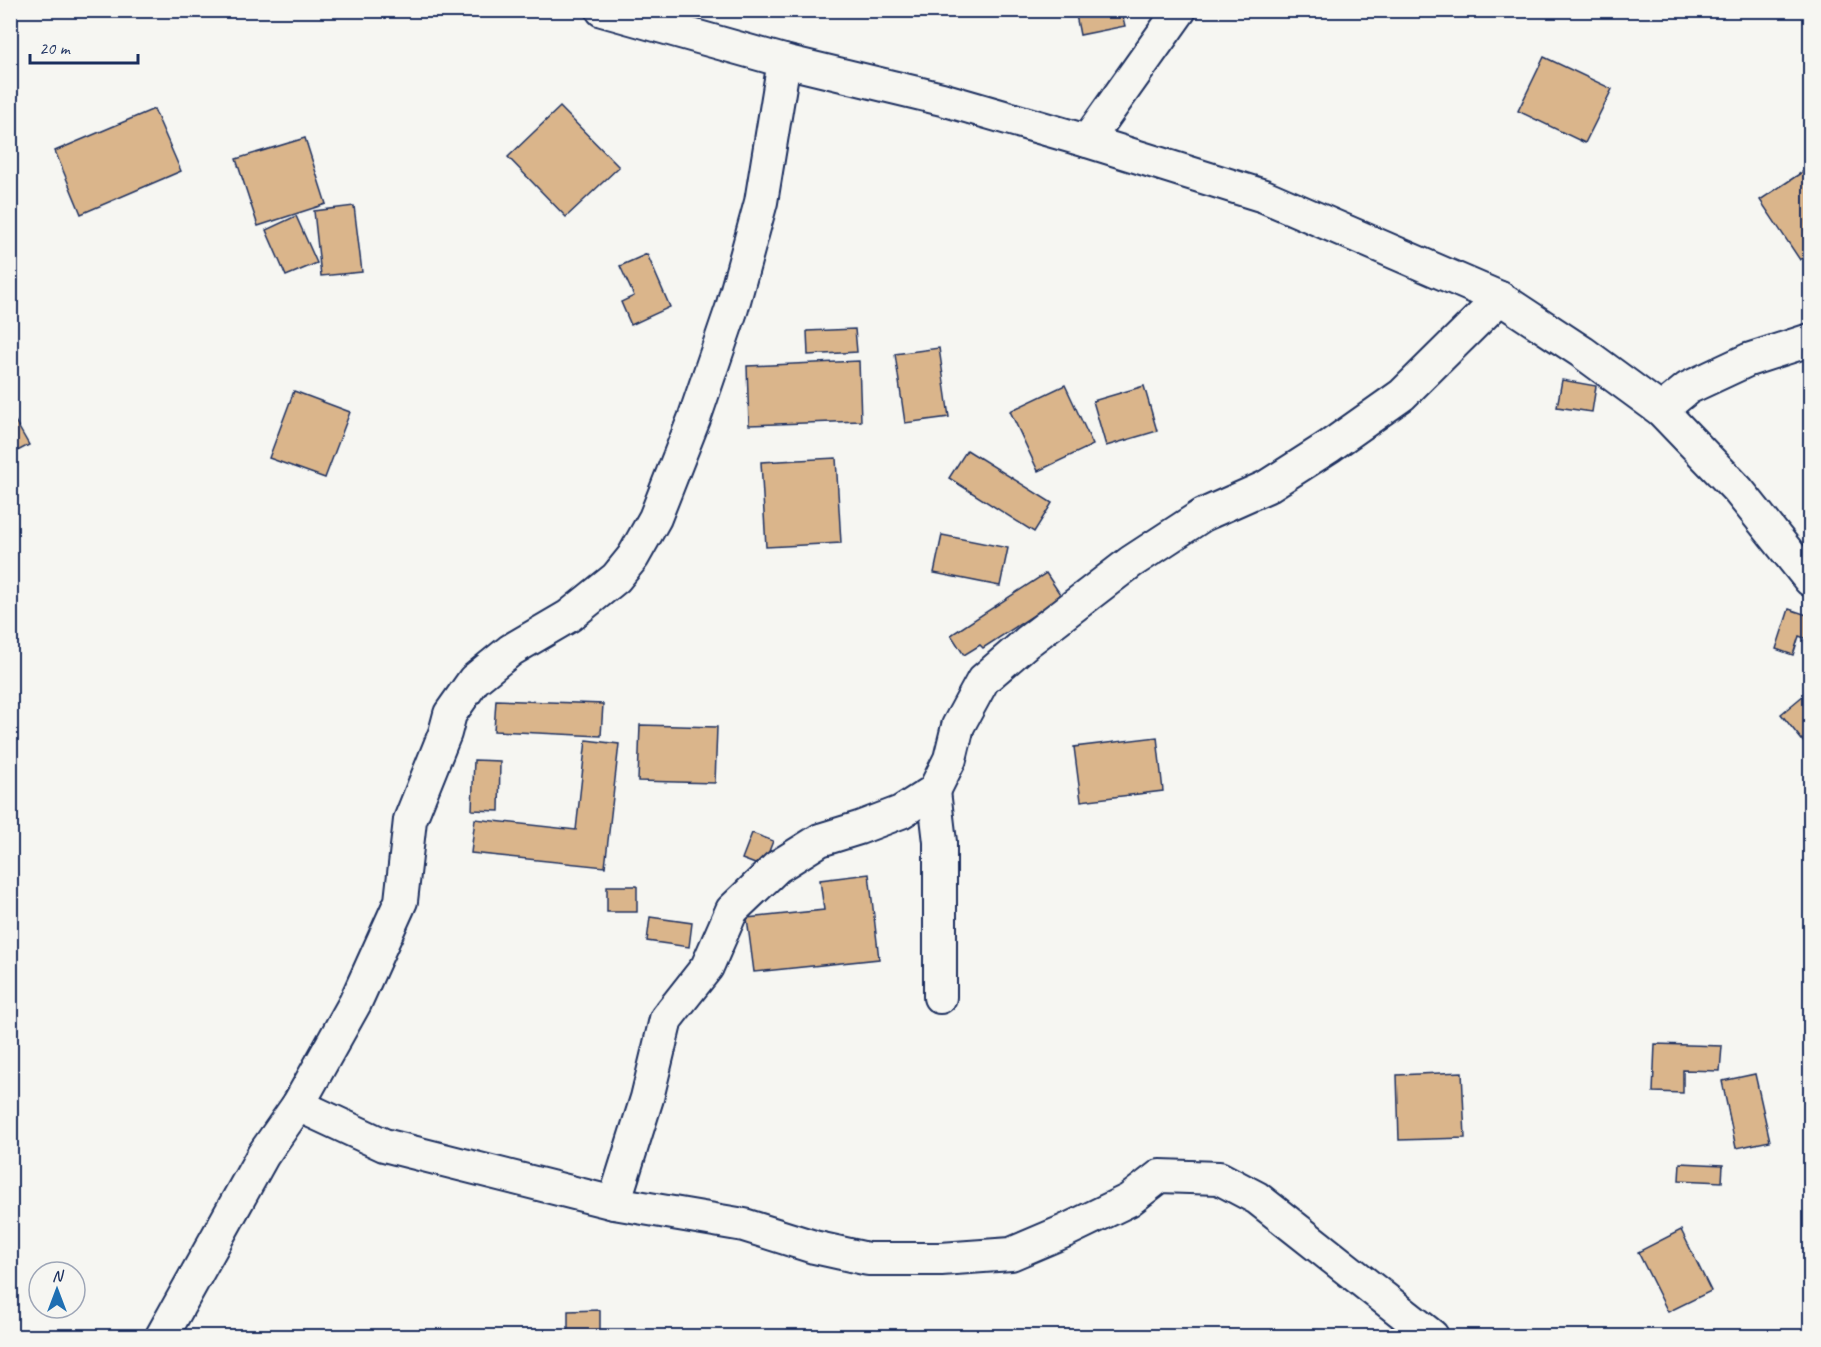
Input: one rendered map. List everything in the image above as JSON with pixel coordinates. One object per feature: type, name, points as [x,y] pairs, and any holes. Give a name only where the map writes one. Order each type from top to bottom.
[{"type":"street","points":[[602,10],[784,62],[942,99],[1264,196],[1500,298],[1582,352],[1661,410],[1738,490],[1810,580]]},
{"type":"street","points":[[1087,141],[1180,10]]},
{"type":"street","points":[[162,1336],[263,1155],[298,1105],[355,1003],[400,901],[410,820],[445,733],[450,714],[474,680],[511,650],[569,616],[616,578],[633,557],[655,518],[694,419],[732,308],[761,202],[784,62]]},
{"type":"street","points":[[614,1203],[647,1098],[666,1019],[707,967],[732,910],[777,867],[820,840],[901,812],[934,791],[950,759],[958,726],[982,680],[1131,561],[1203,515],[1266,487],[1330,446],[1402,395],[1500,298]]},
{"type":"street","points":[[1661,410],[1688,387],[1748,360],[1810,340]]},
{"type":"street","points":[[934,791],[940,842],[940,997]]},
{"type":"street","points":[[298,1105],[384,1145],[614,1203],[744,1226],[814,1247],[868,1259],[941,1259],[1011,1254],[1129,1200],[1160,1176],[1219,1178],[1257,1198],[1432,1336]]},
{"type":"building","points":[[1075,10],[1121,10],[1125,26],[1080,35]]},
{"type":"building","points":[[1544,57],[1612,89],[1585,143],[1518,111]]},
{"type":"building","points":[[560,107],[619,167],[566,217],[508,157]]},
{"type":"building","points":[[154,109],[181,171],[81,214],[55,151]]},
{"type":"building","points":[[305,138],[326,204],[258,226],[236,159]]},
{"type":"building","points":[[1810,167],[1810,253],[1800,260],[1760,200]]},
{"type":"building","points":[[354,206],[362,272],[321,276],[314,211]]},
{"type":"building","points":[[296,216],[317,263],[286,276],[266,230]]},
{"type":"building","points":[[647,254],[670,307],[631,325],[621,302],[634,296],[620,266]]},
{"type":"building","points":[[855,329],[857,352],[808,355],[807,331]]},
{"type":"building","points":[[939,348],[949,417],[905,423],[895,354]]},
{"type":"building","points":[[859,361],[861,421],[749,425],[747,366]]},
{"type":"building","points":[[1562,380],[1596,386],[1592,412],[1557,407]]},
{"type":"building","points":[[1065,385],[1093,445],[1038,471],[1010,411]]},
{"type":"building","points":[[1144,386],[1157,431],[1106,446],[1093,401]]},
{"type":"building","points":[[294,391],[350,412],[325,478],[269,458]]},
{"type":"building","points":[[10,412],[29,445],[10,455]]},
{"type":"building","points":[[967,450],[1052,503],[1034,532],[949,478]]},
{"type":"building","points":[[836,458],[841,543],[766,547],[761,462]]},
{"type":"building","points":[[942,535],[1008,548],[1000,586],[934,573]]},
{"type":"building","points":[[1046,573],[1062,597],[983,648],[980,645],[964,655],[951,635]]},
{"type":"building","points":[[1789,609],[1810,616],[1810,640],[1799,636],[1793,655],[1776,649]]},
{"type":"building","points":[[1810,690],[1810,750],[1781,714]]},
{"type":"building","points":[[496,700],[603,704],[601,736],[494,731]]},
{"type":"building","points":[[640,725],[717,727],[715,783],[638,781]]},
{"type":"building","points":[[1157,737],[1163,791],[1081,801],[1074,747]]},
{"type":"building","points":[[586,740],[619,744],[605,867],[471,853],[475,819],[576,830]]},
{"type":"building","points":[[474,760],[500,761],[499,811],[472,810]]},
{"type":"building","points":[[752,833],[773,841],[763,867],[742,859]]},
{"type":"building","points":[[869,874],[879,959],[754,972],[747,918],[824,910],[820,880]]},
{"type":"building","points":[[607,886],[637,886],[637,912],[607,912]]},
{"type":"building","points":[[650,917],[692,923],[689,947],[647,941]]},
{"type":"building","points":[[1655,1044],[1722,1046],[1720,1071],[1683,1070],[1683,1093],[1653,1092]]},
{"type":"building","points":[[1462,1072],[1465,1138],[1399,1140],[1397,1075]]},
{"type":"building","points":[[1755,1074],[1770,1141],[1736,1148],[1722,1081]]},
{"type":"building","points":[[1680,1163],[1723,1165],[1722,1182],[1679,1180]]},
{"type":"building","points":[[1681,1230],[1711,1291],[1668,1312],[1638,1252]]},
{"type":"building","points":[[600,1310],[600,1336],[568,1336],[568,1311]]}]
